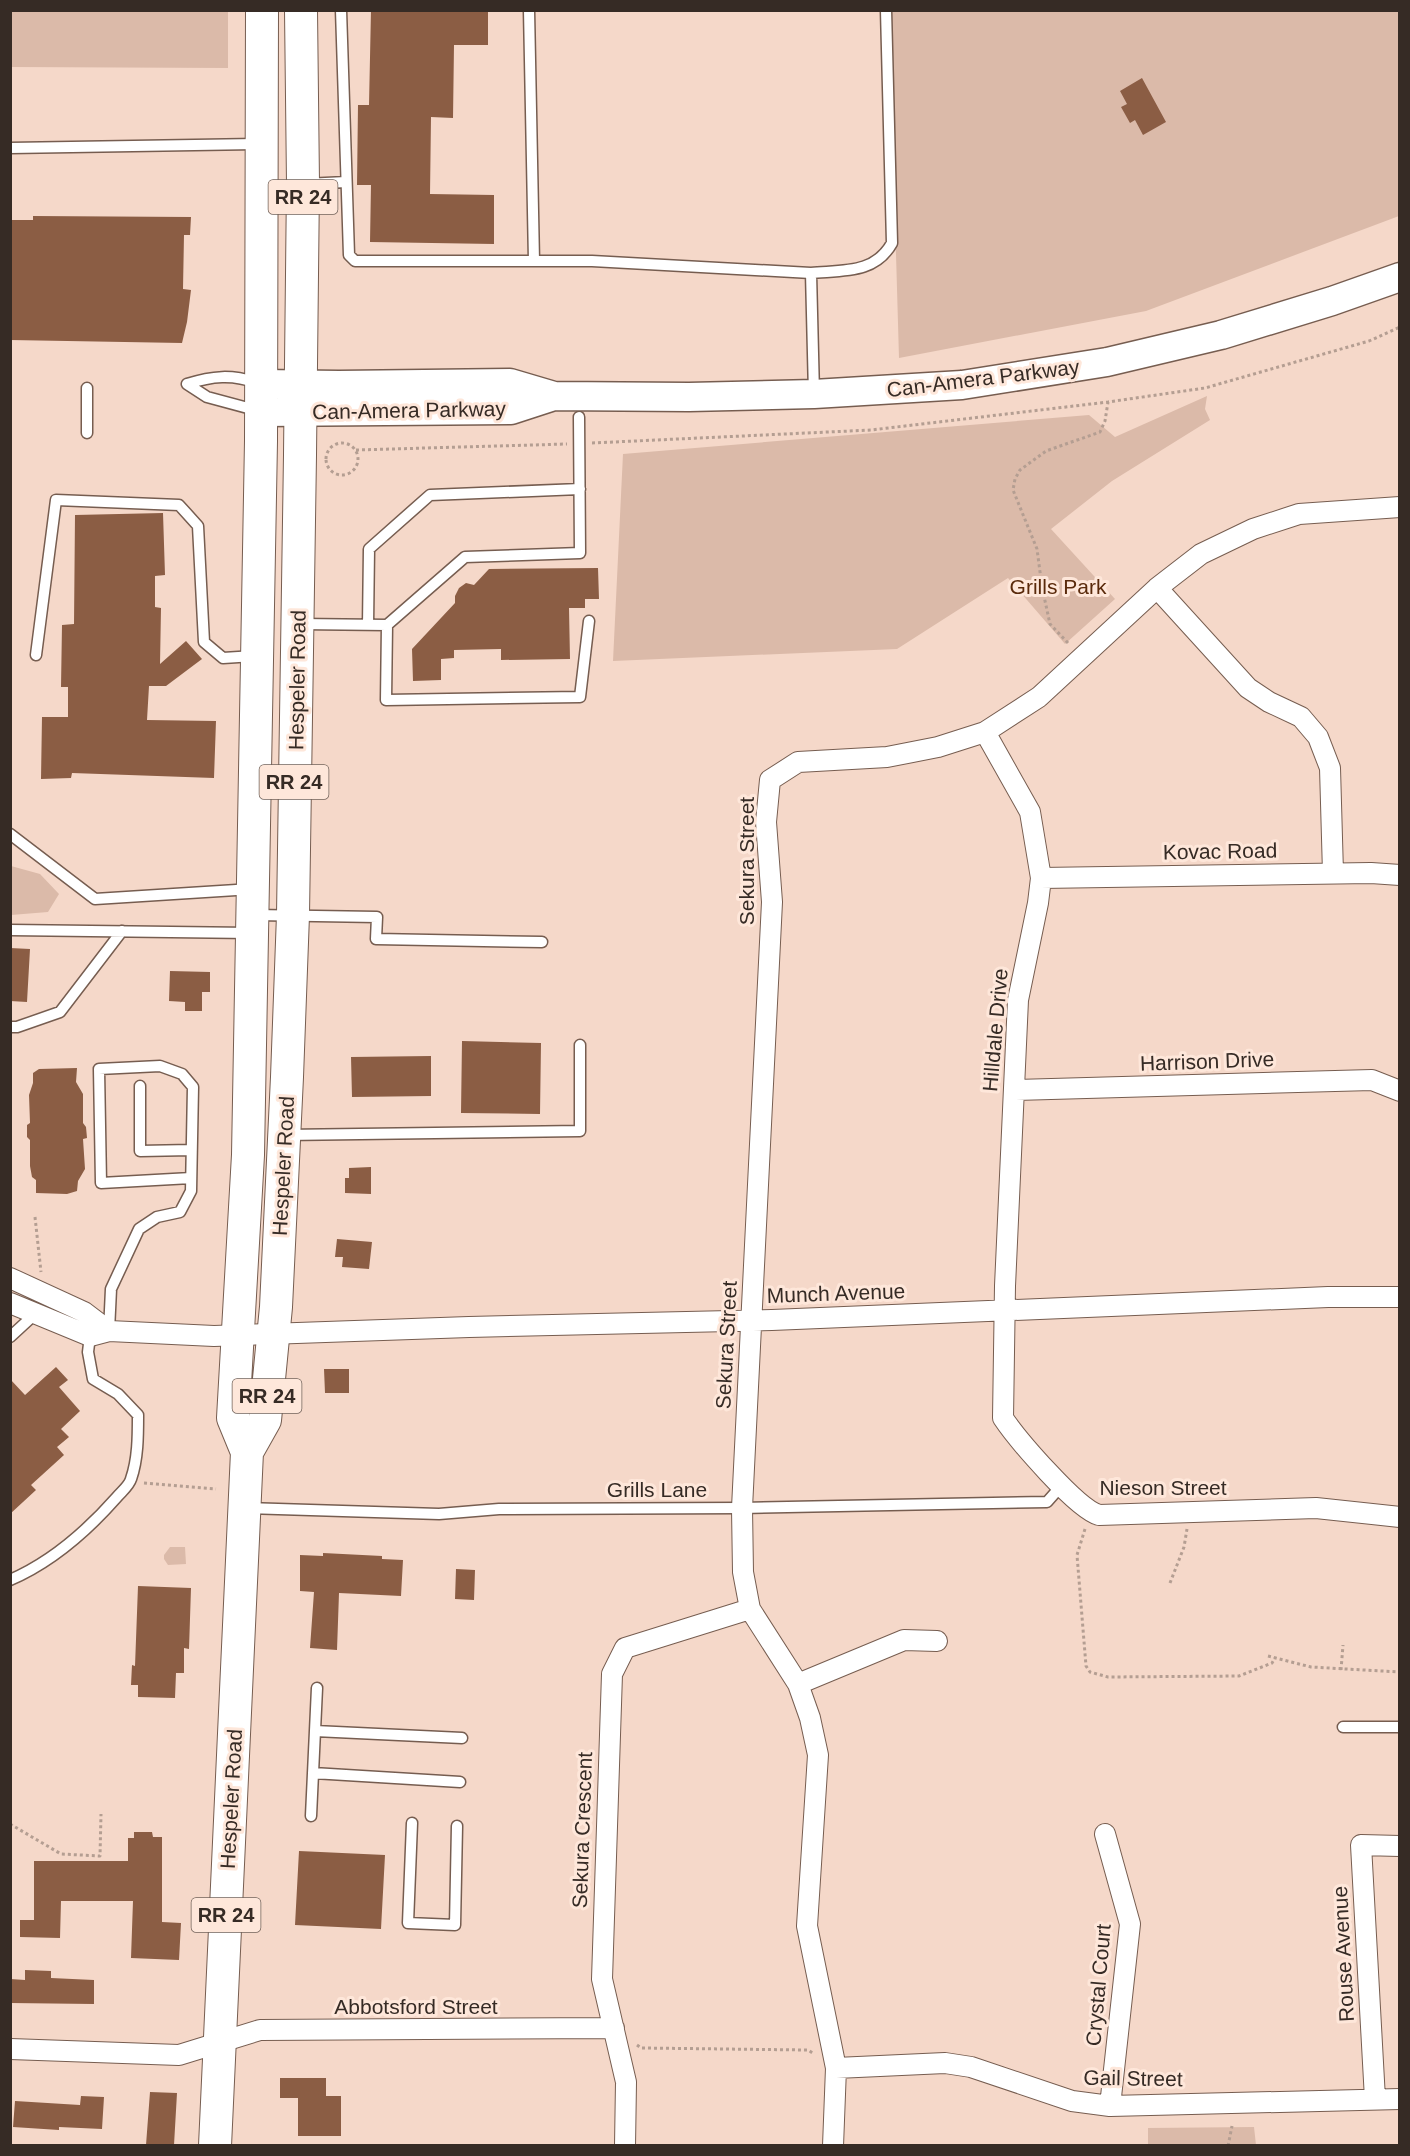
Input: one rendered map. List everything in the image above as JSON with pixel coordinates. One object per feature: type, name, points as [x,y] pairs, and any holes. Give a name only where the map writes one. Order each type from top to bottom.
[{"type":"main road","name":"Hespeler Road","points":[[215,2145],[247,1452],[233,1418],[248,1155],[261,398],[262,10]]},
{"type":"main road","name":"Hespeler Road","points":[[247,1452],[265,1420],[273,1334],[285,1135],[293,915],[298,624],[303,184],[302,10]]},
{"type":"main road","name":"Can-Amera Parkway","points":[[261,398],[301,398],[510,383],[554,396],[689,397],[814,394],[962,385],[1107,362],[1221,335],[1332,301],[1400,277]]},
{"type":"street","name":"Sekura Street","points":[[742,1508],[772,902],[766,822],[770,780],[798,762],[887,758],[938,747],[985,732],[1039,697],[1157,588],[1202,554],[1253,529],[1299,514],[1400,507]]},
{"type":"street","points":[[1157,588],[1248,688],[1269,702],[1300,717],[1318,737],[1330,768],[1333,873]]},
{"type":"street","name":"Hilldale Drive","points":[[985,732],[1030,812],[1041,878],[1018,1000],[1005,1311]]},
{"type":"street","name":"Kovac Road","points":[[1041,878],[1333,873],[1400,875]]},
{"type":"street","name":"Harrison Drive","points":[[1014,1090],[1372,1080],[1400,1091]]},
{"type":"street","points":[[10,1278],[84,1312],[100,1334]]},
{"type":"street","name":"Munch Avenue","points":[[100,1334],[238,1335],[752,1320],[1328,1297],[1400,1297]]},
{"type":"street","points":[[10,1303],[35,1314],[100,1334]]},
{"type":"street","name":"Nieson Street","points":[[1005,1311],[1003,1418],[1013,1434],[1091,1513],[1099,1515],[1316,1508],[1400,1517]]},
{"type":"street","points":[[742,1508],[743,1572],[750,1609],[798,1684],[810,1718],[818,1755],[807,1926],[836,2068],[833,2145]]},
{"type":"street","name":"Sekura Crescent","points":[[625,2145],[626,2082],[602,1979],[612,1674],[625,1648],[750,1609]]},
{"type":"street","points":[[798,1684],[904,1640],[937,1641]]},
{"type":"street","name":"Crystal Court","points":[[1104,1834],[1130,1924],[1110,2106]]},
{"type":"street","name":"Rouse Avenue","points":[[1375,2099],[1361,1845],[1400,1846]]},
{"type":"street","name":"Abbotsford Street","points":[[10,2049],[179,2055],[260,2030],[614,2028]]},
{"type":"street","name":"Gail Street","points":[[836,2068],[945,2064],[971,2067],[1072,2101],[1110,2106],[1400,2099]]},
{"type":"lane","points":[[341,10],[349,255],[355,261],[592,261],[811,273],[870,266],[886,255],[892,243],[886,10]]},
{"type":"lane","points":[[529,10],[534,261]]},
{"type":"lane","points":[[10,148],[262,144]]},
{"type":"lane","points":[[303,184],[346,182]]},
{"type":"lane","points":[[811,273],[814,394]]},
{"type":"lane","points":[[210,377],[240,377],[261,398],[207,397],[187,384],[210,377]]},
{"type":"lane","points":[[87,388],[87,433]]},
{"type":"lane","points":[[298,624],[387,625],[465,558],[580,553],[579,417]]},
{"type":"lane","points":[[368,625],[369,549],[430,495],[580,489]]},
{"type":"lane","points":[[36,655],[56,500],[179,505],[198,526],[204,642],[223,658],[256,656]]},
{"type":"lane","points":[[387,625],[386,700],[580,697],[589,621]]},
{"type":"lane","points":[[10,834],[96,899],[293,915],[377,917],[376,939],[542,942]]},
{"type":"lane","points":[[10,930],[122,931],[252,912]]},
{"type":"lane","points":[[10,1028],[17,1028],[60,1012],[122,931]]},
{"type":"lane","points":[[285,1135],[580,1131],[580,1044]]},
{"type":"lane","points":[[10,1580],[29,1572],[66,1547],[101,1515],[131,1482],[138,1444],[138,1415],[118,1394],[93,1379],[88,1352],[100,1334],[111,1289],[139,1229],[157,1217],[180,1212],[191,1191],[193,1087],[182,1074],[160,1066],[99,1069],[100,1183],[191,1179]]},
{"type":"lane","points":[[140,1086],[141,1151],[191,1150]]},
{"type":"lane","points":[[10,1337],[35,1314]]},
{"type":"lane","name":"Grills Lane","points":[[244,1508],[439,1514],[499,1509],[742,1508],[1047,1502],[1062,1485]]},
{"type":"lane","points":[[311,1816],[317,1688]]},
{"type":"lane","points":[[1343,1727],[1400,1726]]},
{"type":"lane","points":[[315,1731],[462,1737]]},
{"type":"lane","points":[[313,1773],[460,1782]]},
{"type":"lane","points":[[412,1823],[408,1923],[455,1925],[457,1826]]},
{"type":"path","points":[[356,450],[359,460],[355,470],[346,475],[336,475],[328,468],[326,462],[328,451],[335,442],[347,444],[356,450],[871,430],[1205,388],[1369,340],[1400,327]]},
{"type":"path","points":[[1068,643],[1050,624],[1037,549],[1013,490],[1020,470],[1046,451],[1100,432],[1105,421],[1108,402]]},
{"type":"path","points":[[35,1217],[41,1277]]},
{"type":"path","points":[[131,1482],[216,1489]]},
{"type":"path","points":[[1091,1513],[1077,1555],[1086,1666],[1090,1672],[1108,1677],[1239,1676],[1272,1663],[1275,1658]]},
{"type":"path","points":[[1170,1583],[1184,1546],[1188,1513]]},
{"type":"path","points":[[1341,1670],[1343,1645]]},
{"type":"path","points":[[1268,1656],[1311,1667],[1400,1672]]},
{"type":"path","points":[[10,1824],[61,1854],[100,1856],[101,1814]]},
{"type":"path","points":[[614,2028],[641,2048],[808,2050],[836,2068]]},
{"type":"path","points":[[1228,2145],[1232,2126]]},
{"type":"green space","points":[[11,10],[228,11],[228,68],[11,67]]},
{"type":"green space","points":[[889,11],[1399,11],[1399,216],[1146,311],[899,358]]},
{"type":"green space","name":"Grills Park","points":[[1207,396],[1205,409],[1210,420],[1112,481],[1051,529],[1115,599],[1065,644],[1008,578],[897,649],[613,661],[623,454],[1089,415],[1115,437]]},
{"type":"green space","points":[[11,866],[40,874],[59,894],[48,912],[11,915]]},
{"type":"green space","points":[[170,1547],[185,1547],[186,1564],[168,1565],[164,1555]]},
{"type":"green space","points":[[1254,2127],[1256,2145],[1148,2145],[1148,2128]]},
{"type":"building","points":[[371,10],[488,10],[488,45],[454,45],[453,118],[431,117],[430,194],[494,195],[494,244],[370,242],[371,185],[357,185],[358,105],[369,105]]},
{"type":"building","points":[[1142,78],[1166,122],[1143,135],[1135,120],[1130,123],[1121,107],[1127,104],[1120,91]]},
{"type":"building","points":[[33,216],[191,217],[190,235],[184,235],[183,289],[191,290],[182,343],[10,340],[10,220],[33,220]]},
{"type":"building","points":[[163,513],[165,575],[155,576],[155,607],[161,608],[160,664],[186,641],[202,659],[166,686],[149,686],[147,720],[216,721],[214,778],[72,773],[71,778],[41,779],[42,717],[68,717],[68,687],[61,687],[62,625],[74,624],[75,515]]},
{"type":"building","points":[[598,568],[599,599],[585,599],[585,608],[569,608],[570,659],[501,660],[501,649],[454,650],[454,658],[441,659],[441,680],[413,681],[412,649],[455,603],[455,596],[459,588],[466,583],[474,585],[489,569]]},
{"type":"building","points":[[10,948],[30,949],[27,1002],[10,1001]]},
{"type":"building","points":[[170,971],[210,972],[210,992],[202,992],[202,1011],[185,1011],[185,1002],[169,1001]]},
{"type":"building","points":[[462,1041],[541,1043],[540,1114],[461,1113]]},
{"type":"building","points":[[431,1056],[431,1096],[352,1097],[351,1057]]},
{"type":"building","points":[[77,1068],[76,1082],[83,1094],[83,1123],[86,1127],[87,1138],[83,1139],[85,1169],[78,1181],[77,1191],[67,1194],[36,1193],[36,1180],[32,1177],[30,1166],[30,1140],[27,1137],[27,1125],[30,1123],[29,1095],[33,1073],[39,1069]]},
{"type":"building","points":[[371,1167],[371,1194],[345,1193],[345,1178],[349,1178],[349,1168]]},
{"type":"building","points":[[337,1239],[372,1242],[369,1269],[342,1267],[343,1257],[335,1257]]},
{"type":"building","points":[[56,1367],[68,1380],[59,1387],[80,1411],[61,1429],[69,1437],[57,1447],[64,1455],[31,1485],[36,1490],[10,1514],[10,1379],[25,1395]]},
{"type":"building","points":[[324,1369],[349,1369],[349,1393],[325,1393]]},
{"type":"building","points":[[323,1553],[382,1556],[382,1559],[403,1560],[401,1596],[339,1593],[337,1650],[310,1648],[314,1592],[300,1591],[300,1555],[323,1556]]},
{"type":"building","points":[[456,1569],[475,1570],[474,1600],[455,1599]]},
{"type":"building","points":[[138,1586],[191,1588],[189,1649],[184,1648],[184,1673],[176,1673],[175,1698],[138,1697],[138,1685],[131,1685],[132,1665],[135,1666]]},
{"type":"building","points":[[134,1832],[152,1832],[153,1837],[162,1837],[162,1922],[181,1923],[179,1960],[131,1958],[133,1901],[61,1901],[60,1938],[20,1937],[20,1920],[34,1920],[34,1861],[128,1861],[128,1838],[134,1838]]},
{"type":"building","points":[[299,1851],[385,1855],[381,1929],[295,1925]]},
{"type":"building","points":[[25,1970],[51,1971],[51,1978],[94,1980],[94,2004],[10,2003],[10,1979],[25,1980]]},
{"type":"building","points":[[280,2078],[326,2078],[326,2096],[341,2096],[341,2136],[298,2136],[298,2098],[280,2098]]},
{"type":"building","points":[[150,2092],[177,2093],[174,2145],[146,2145]]},
{"type":"building","points":[[81,2096],[104,2097],[102,2129],[59,2127],[59,2130],[13,2127],[15,2101],[80,2105]]}]
